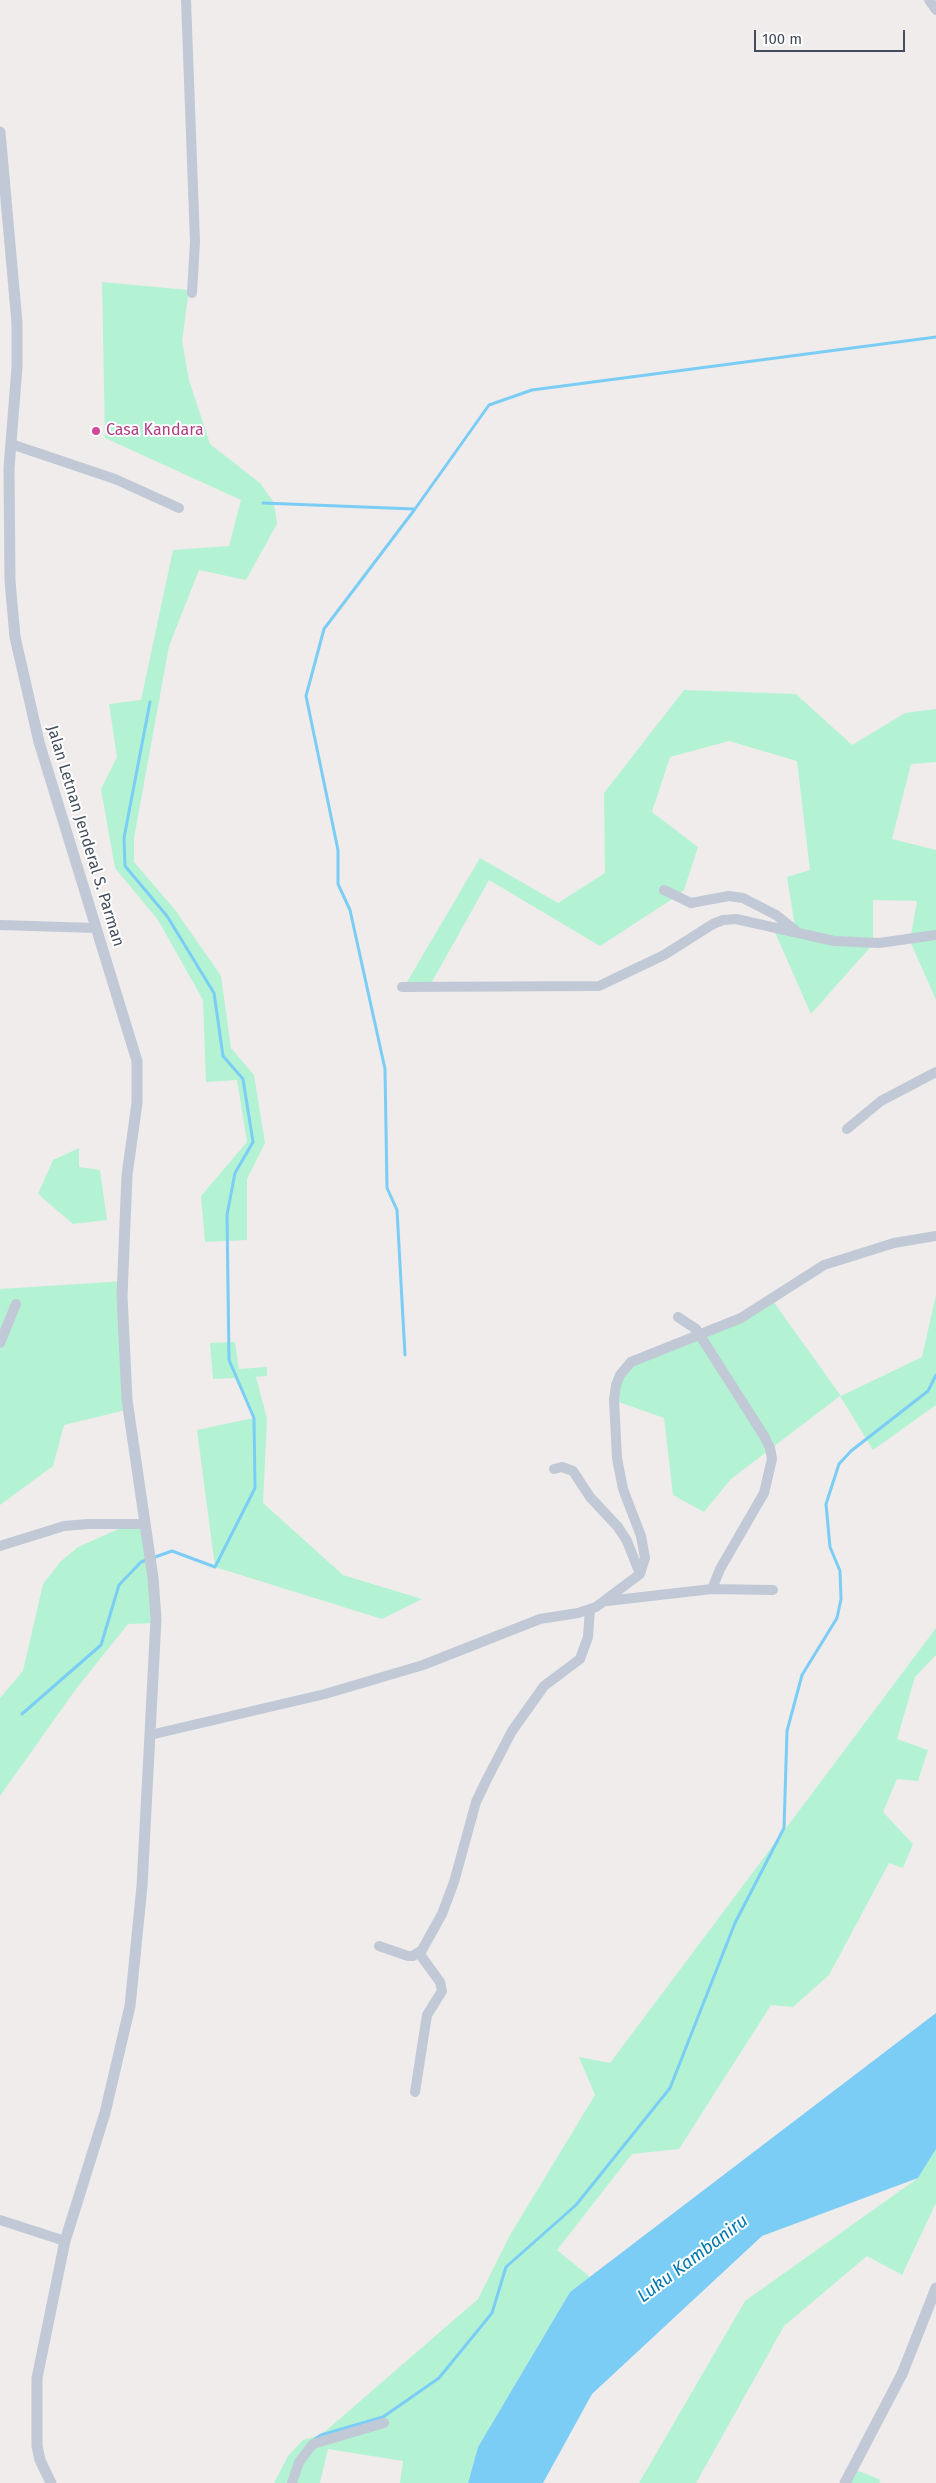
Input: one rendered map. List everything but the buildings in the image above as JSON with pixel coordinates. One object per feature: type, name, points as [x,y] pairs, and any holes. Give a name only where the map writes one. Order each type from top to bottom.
[{"type":"street","points":[[186,0],[195,242],[192,293]]},
{"type":"street","points":[[929,0],[936,10]]},
{"type":"street","name":"Jalan Letnan Jenderal S. Parman","points":[[0,132],[17,332],[17,367],[11,444],[5,470],[10,580],[15,637],[39,742],[95,928],[131,1035],[137,1061],[137,1102],[128,1175],[122,1296],[127,1400],[153,1578],[156,1619],[142,1886],[130,2006],[105,2113],[65,2241],[39,2364],[36,2393],[37,2446],[42,2467],[51,2483]]},
{"type":"street","points":[[0,230],[9,222]]},
{"type":"street","points":[[11,444],[114,480],[179,508]]},
{"type":"street","points":[[664,890],[691,903],[729,896],[743,898],[776,915],[798,933]]},
{"type":"street","points":[[402,986],[599,986],[664,955],[723,920],[736,919],[834,942],[879,943],[936,935]]},
{"type":"street","points":[[0,925],[95,928]]},
{"type":"street","points":[[847,1129],[881,1101],[936,1072]]},
{"type":"street","points":[[150,1734],[325,1694],[423,1664],[540,1619],[578,1613],[605,1601],[640,1574],[644,1558],[644,1546],[623,1490],[616,1458],[616,1385],[620,1374],[631,1362],[700,1336],[764,1305],[824,1265],[894,1243],[936,1236]]},
{"type":"street","points":[[0,1343],[16,1304]]},
{"type":"street","points":[[678,1317],[696,1329],[764,1436],[770,1448],[772,1459],[764,1493],[720,1569],[712,1588]]},
{"type":"street","points":[[554,1469],[562,1467],[573,1471],[590,1498],[618,1527],[627,1541],[640,1574]]},
{"type":"street","points":[[0,1546],[64,1526],[144,1524]]},
{"type":"street","points":[[605,1601],[712,1588],[773,1590]]},
{"type":"street","points":[[379,1946],[408,1956],[419,1953],[442,1914],[454,1882],[476,1802],[486,1779],[512,1731],[544,1686],[580,1659],[588,1637],[590,1609]]},
{"type":"street","points":[[415,2092],[427,2015],[442,1990],[440,1982],[419,1953]]},
{"type":"street","points":[[0,2220],[65,2241]]},
{"type":"street","points":[[845,2483],[898,2382],[936,2288]]},
{"type":"street","points":[[292,2483],[299,2462],[314,2444],[384,2423]]},
{"type":"green space","points":[[102,282],[189,290],[182,341],[189,380],[210,444],[260,483],[274,503],[277,524],[246,580],[199,570],[169,646],[134,838],[134,862],[176,911],[221,976],[231,1048],[254,1075],[265,1143],[247,1179],[247,1240],[205,1242],[201,1196],[247,1142],[237,1080],[206,1082],[203,1000],[158,920],[115,868],[101,789],[117,757],[109,704],[141,700],[173,550],[229,546],[241,500],[105,438]]},
{"type":"green space","points":[[684,690],[796,694],[852,745],[905,713],[936,709],[936,762],[911,764],[892,839],[936,850],[936,1000],[910,941],[917,901],[873,900],[873,944],[811,1014],[773,928],[796,933],[787,877],[810,870],[797,761],[729,741],[670,757],[652,812],[698,847],[684,890],[677,896],[600,946],[489,880],[429,987],[404,987],[480,858],[558,903],[605,873],[604,793]]},
{"type":"green space","points":[[79,1148],[79,1167],[100,1170],[107,1220],[73,1224],[38,1194],[53,1160]]},
{"type":"green space","points":[[125,1281],[130,1409],[64,1425],[53,1466],[0,1505],[0,1289]]},
{"type":"green space","points":[[936,1295],[936,1405],[873,1450],[840,1396],[731,1479],[704,1512],[673,1495],[664,1418],[616,1401],[617,1388],[635,1363],[773,1301],[841,1396],[922,1357]]},
{"type":"green space","points":[[235,1342],[239,1369],[267,1367],[267,1376],[256,1377],[267,1419],[263,1503],[343,1575],[422,1599],[382,1619],[215,1567],[197,1430],[253,1418],[235,1378],[213,1379],[210,1343]]},
{"type":"green space","points":[[146,1525],[159,1623],[128,1624],[76,1689],[0,1796],[0,1698],[23,1671],[43,1584],[60,1562],[78,1547],[125,1526]]},
{"type":"green space","points":[[936,1628],[936,1655],[915,1677],[897,1739],[928,1750],[918,1781],[897,1779],[883,1812],[913,1844],[903,1868],[889,1863],[829,1975],[793,2007],[771,2005],[679,2149],[632,2154],[557,2250],[590,2277],[570,2292],[478,2447],[468,2483],[400,2483],[403,2461],[328,2449],[320,2483],[274,2483],[288,2456],[303,2440],[321,2435],[478,2299],[510,2235],[595,2095],[579,2057],[610,2063]]},
{"type":"green space","points":[[936,2149],[936,2203],[902,2275],[867,2256],[784,2326],[696,2483],[639,2483],[745,2301],[918,2178]]},
{"type":"green space","points":[[856,2470],[881,2480],[879,2483],[850,2483]]},
{"type":"water","name":"Luku Kambaniru","points":[[936,2013],[936,2149],[918,2178],[762,2236],[592,2394],[543,2483],[468,2483],[478,2447],[570,2292]]},
{"type":"waterway","points":[[405,1355],[397,1210],[387,1188],[385,1069],[350,910],[338,884],[338,850],[306,696],[324,629],[415,509],[489,405],[532,390],[936,337]]},
{"type":"waterway","points":[[263,503],[414,509]]},
{"type":"waterway","points":[[22,1714],[101,1645],[119,1585],[141,1562],[172,1551],[215,1567],[255,1488],[254,1418],[229,1360],[227,1215],[235,1173],[253,1142],[243,1079],[223,1056],[214,993],[167,916],[125,866],[124,838],[150,702]]},
{"type":"waterway","points":[[315,2439],[321,2435],[383,2417],[439,2378],[492,2313],[506,2267],[576,2205],[670,2088],[735,1923],[784,1828],[787,1731],[802,1675],[837,1618],[841,1599],[840,1571],[830,1547],[826,1504],[839,1464],[851,1451],[928,1391],[936,1375]]},
{"type":"place","name":"Casa Kandara","points":[[96,431]]}]
